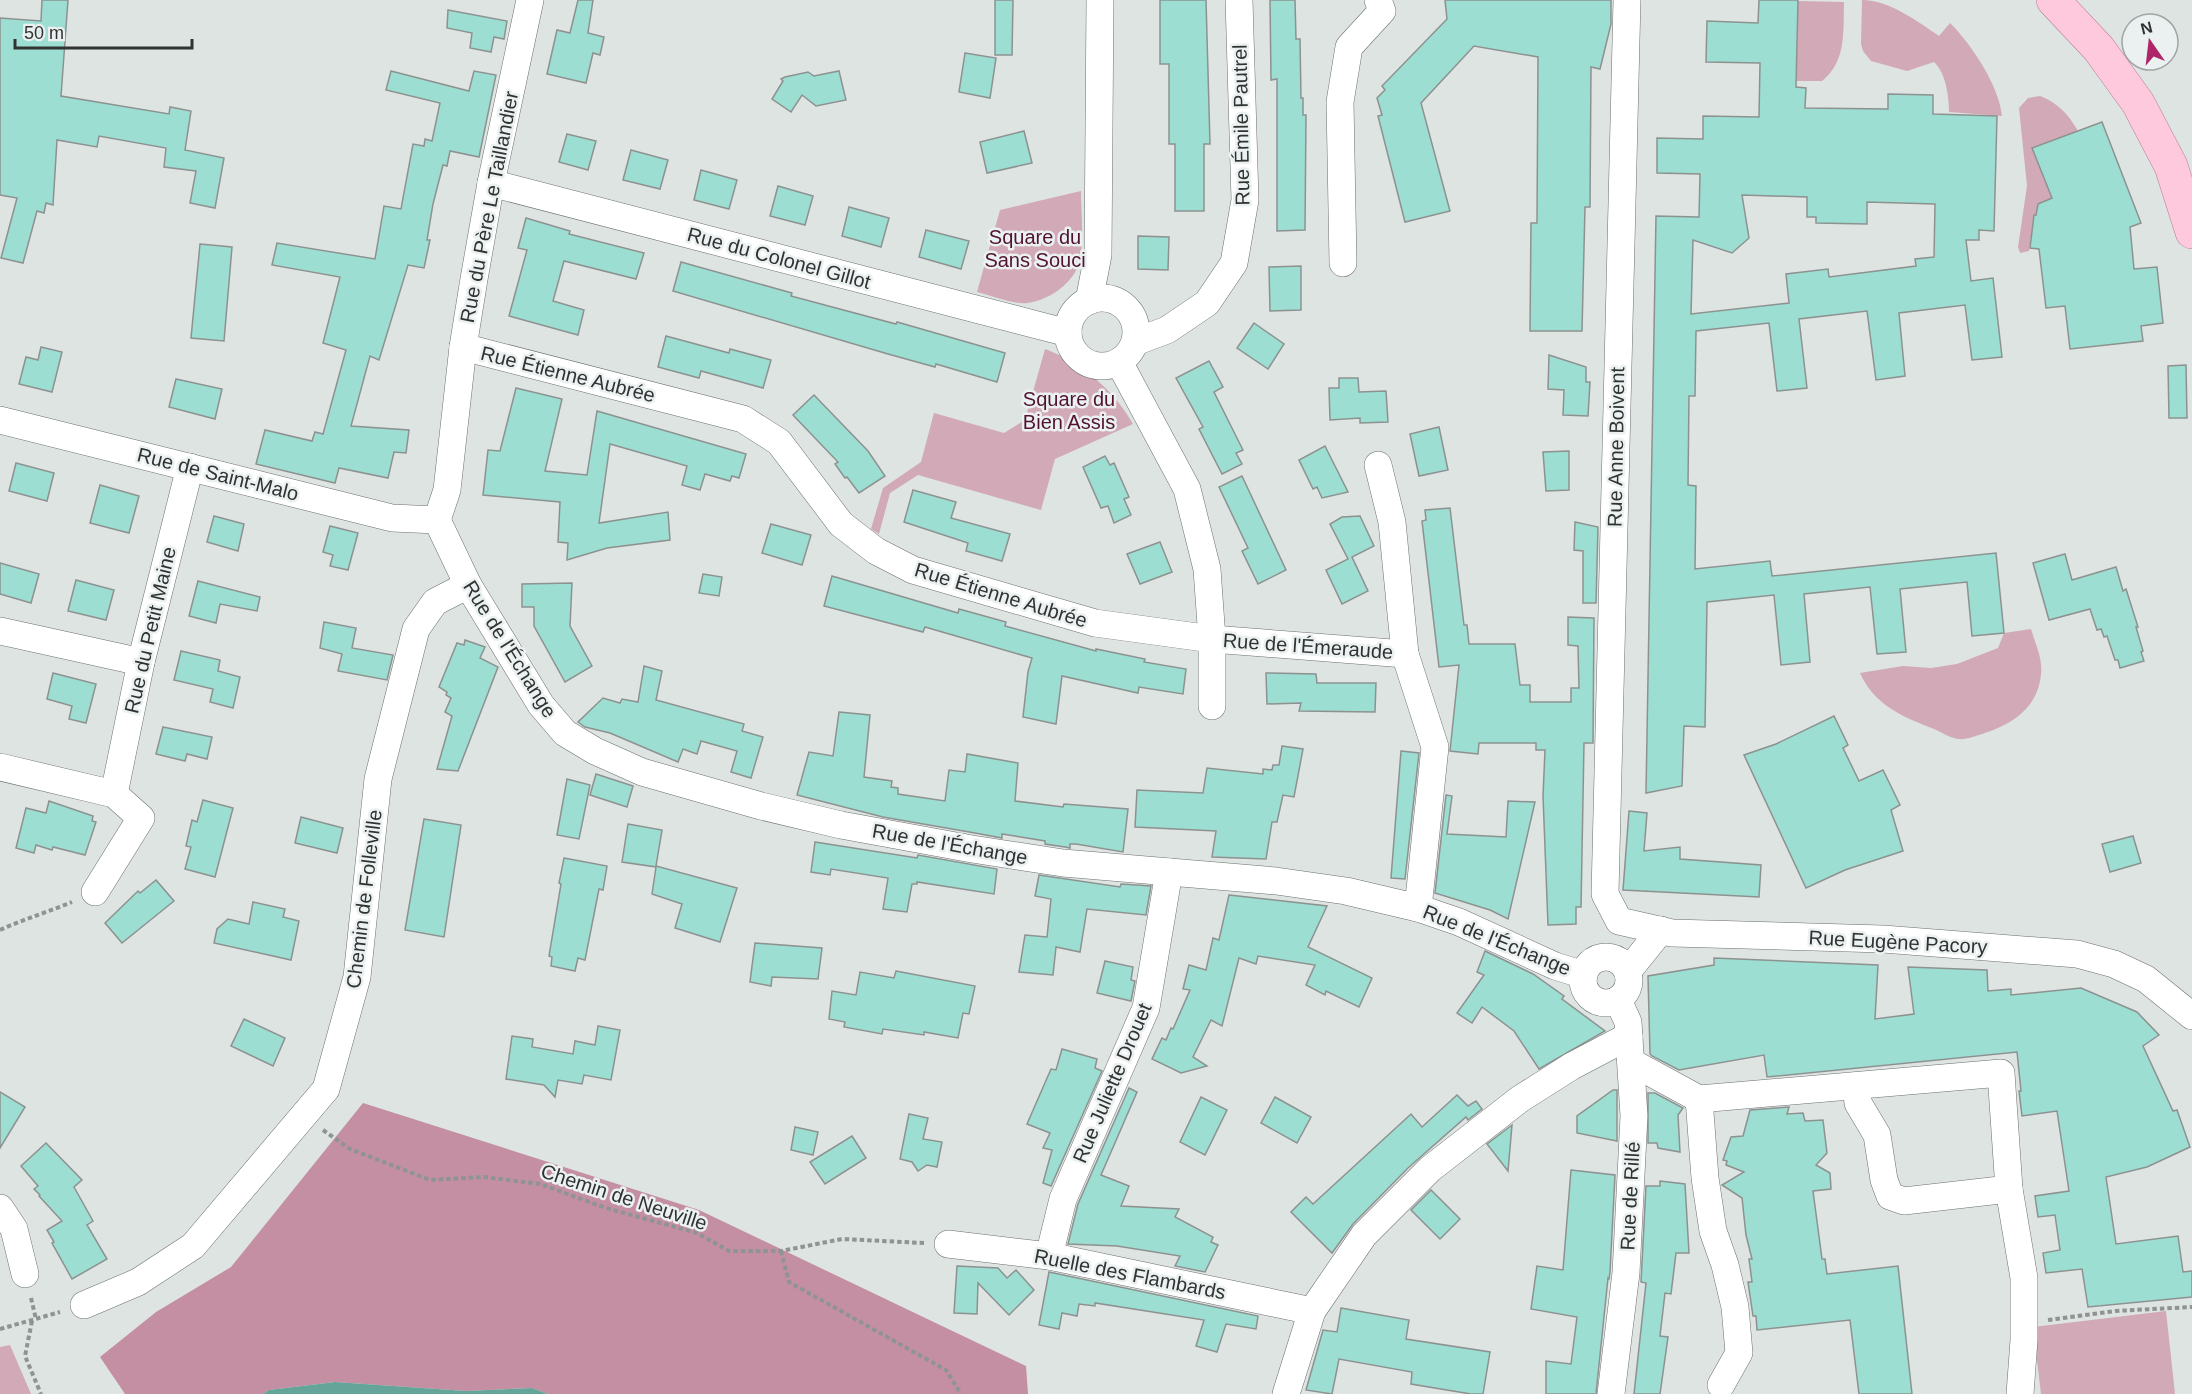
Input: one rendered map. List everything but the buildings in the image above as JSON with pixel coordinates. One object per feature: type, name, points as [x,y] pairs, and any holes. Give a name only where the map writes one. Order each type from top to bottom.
[{"type":"main road","points":[[2053,0],[2099,49],[2139,103],[2171,166],[2192,232]]},
{"type":"street","name":"Rue du Père Le Taillandier","points":[[437,520],[447,490],[463,347],[491,183],[530,0]]},
{"type":"street","points":[[1089,301],[1098,255],[1100,0]]},
{"type":"street","name":"Rue Émile Pautrel","points":[[1127,352],[1167,330],[1207,303],[1234,263],[1245,200],[1239,0]]},
{"type":"street","points":[[1342,263],[1340,102],[1349,48],[1382,11],[1378,0]]},
{"type":"street","name":"Rue Anne Boivent","points":[[1620,921],[1605,894],[1627,0]]},
{"type":"street","name":"Rue du Colonel Gillot","points":[[491,183],[1068,333]]},
{"type":"street","points":[[1104,298],[1126,307],[1133,317],[1137,330],[1127,352],[1109,366],[1097,366],[1085,362],[1076,355],[1070,344],[1068,333],[1071,316],[1089,301],[1104,298]]},
{"type":"street","name":"Rue Étienne Aubrée","points":[[463,347],[743,419],[779,442],[841,524],[876,551],[914,570],[1095,623],[1212,639]]},
{"type":"street","points":[[1127,352],[1186,489],[1208,569],[1212,639],[1212,706]]},
{"type":"street","name":"Rue de Saint-Malo","points":[[0,420],[392,518],[437,520]]},
{"type":"street","name":"Rue de l'Émeraude","points":[[1378,465],[1392,522],[1405,654],[1435,747],[1418,908]]},
{"type":"street","name":"Rue du Petit Maine","points":[[114,794],[141,662],[190,467]]},
{"type":"street","name":"Rue de l'Échange","points":[[437,520],[468,585],[541,705],[566,733],[595,751],[642,772],[761,806],[841,825],[972,849],[1063,863],[1276,881],[1346,891],[1418,908],[1459,922],[1555,966],[1594,966]]},
{"type":"street","name":"Chemin de Folleville","points":[[84,1305],[138,1282],[193,1246],[326,1089],[357,977],[378,779],[416,629],[435,602],[468,585]]},
{"type":"street","points":[[0,631],[141,662]]},
{"type":"street","name":"Rue de l'Émeraude","points":[[1212,639],[1405,654]]},
{"type":"street","points":[[0,767],[114,794],[141,818],[95,892]]},
{"type":"street","name":"Rue Juliette Drouet","points":[[1049,1256],[1063,1200],[1146,1008],[1169,872]]},
{"type":"street","points":[[1594,966],[1618,960],[1628,971],[1627,991],[1617,1000],[1604,1003],[1591,998],[1584,986],[1594,966],[1620,921]]},
{"type":"street","name":"Rue Eugène Pacory","points":[[1620,921],[1672,933],[1883,939],[2077,954],[2114,964],[2146,979],[2192,1016]]},
{"type":"street","points":[[1628,971],[1661,930]]},
{"type":"street","name":"Rue de Rillé","points":[[1611,1394],[1626,1272],[1634,1116],[1628,1022],[1617,1000]]},
{"type":"street","points":[[1286,1394],[1312,1311],[1364,1235],[1430,1169],[1520,1099],[1572,1066],[1630,1049],[1699,1099],[2001,1073],[2008,1189],[2024,1278],[2020,1394]]},
{"type":"street","points":[[1856,1086],[1858,1103],[1877,1135],[1884,1180],[1890,1196],[1904,1201],[2008,1189]]},
{"type":"street","points":[[1699,1099],[1713,1231],[1725,1264],[1735,1306],[1739,1353],[1721,1385]]},
{"type":"street","points":[[0,1208],[14,1229],[25,1274]]},
{"type":"street","name":"Ruelle des Flambards","points":[[948,1244],[1049,1256],[1312,1311]]},
{"type":"path","points":[[0,930],[26,917],[46,913]]},
{"type":"path","name":"Chemin de Neuville","points":[[303,1117],[350,1149],[430,1180],[484,1177],[540,1184],[606,1208],[697,1233],[729,1251],[781,1251],[842,1239],[948,1244]]},
{"type":"path","points":[[781,1251],[789,1282],[946,1370],[961,1394]]},
{"type":"path","points":[[0,1329],[84,1305]]},
{"type":"path","points":[[2024,1323],[2115,1311],[2192,1307]]},
{"type":"path","points":[[32,1320],[25,1356],[41,1394]]},
{"type":"green space","points":[[1862,0],[1892,7],[1939,36],[1950,23],[1983,66],[1996,92],[2002,116],[1949,112],[1944,79],[1934,62],[1907,71],[1871,61],[1863,51],[1861,44]]},
{"type":"green space","points":[[1798,1],[1844,2],[1840,55],[1830,73],[1822,81],[1795,81]]},
{"type":"green space","points":[[2040,96],[2062,110],[2078,131],[2032,148],[2052,198],[2038,204],[2029,251],[2020,253],[2018,247],[2027,186],[2019,108],[2028,98]]},
{"type":"green space","name":"Square du Sans Souci","points":[[1081,191],[1080,258],[1075,273],[1064,286],[1042,299],[1027,303],[1009,301],[977,292],[1000,210]]},
{"type":"green space","name":"Square du Bien Assis","points":[[1045,349],[1072,362],[1096,379],[1107,389],[1133,424],[1055,459],[1041,510],[918,475],[890,493],[879,534],[871,529],[883,488],[921,462],[934,413],[1004,433],[1025,420]]},
{"type":"green space","points":[[2031,629],[2041,668],[2039,686],[2035,696],[2029,706],[2013,720],[1970,738],[1953,738],[1901,714],[1881,702],[1873,694],[1860,673],[1903,666],[1931,668],[1957,664],[1998,648],[2004,633]]},
{"type":"green space","points":[[2166,1311],[2175,1394],[2041,1394],[2033,1327]]},
{"type":"green space","points":[[10,1345],[31,1394],[0,1394],[0,1347]]},
{"type":"shaded area","points":[[363,1103],[699,1210],[1026,1366],[1028,1394],[548,1394],[532,1388],[466,1391],[335,1382],[269,1390],[263,1394],[125,1394],[100,1357],[156,1312],[231,1267]]},
{"type":"shaded area","points":[[335,1382],[466,1391],[532,1388],[548,1394],[263,1394],[269,1390]]}]
